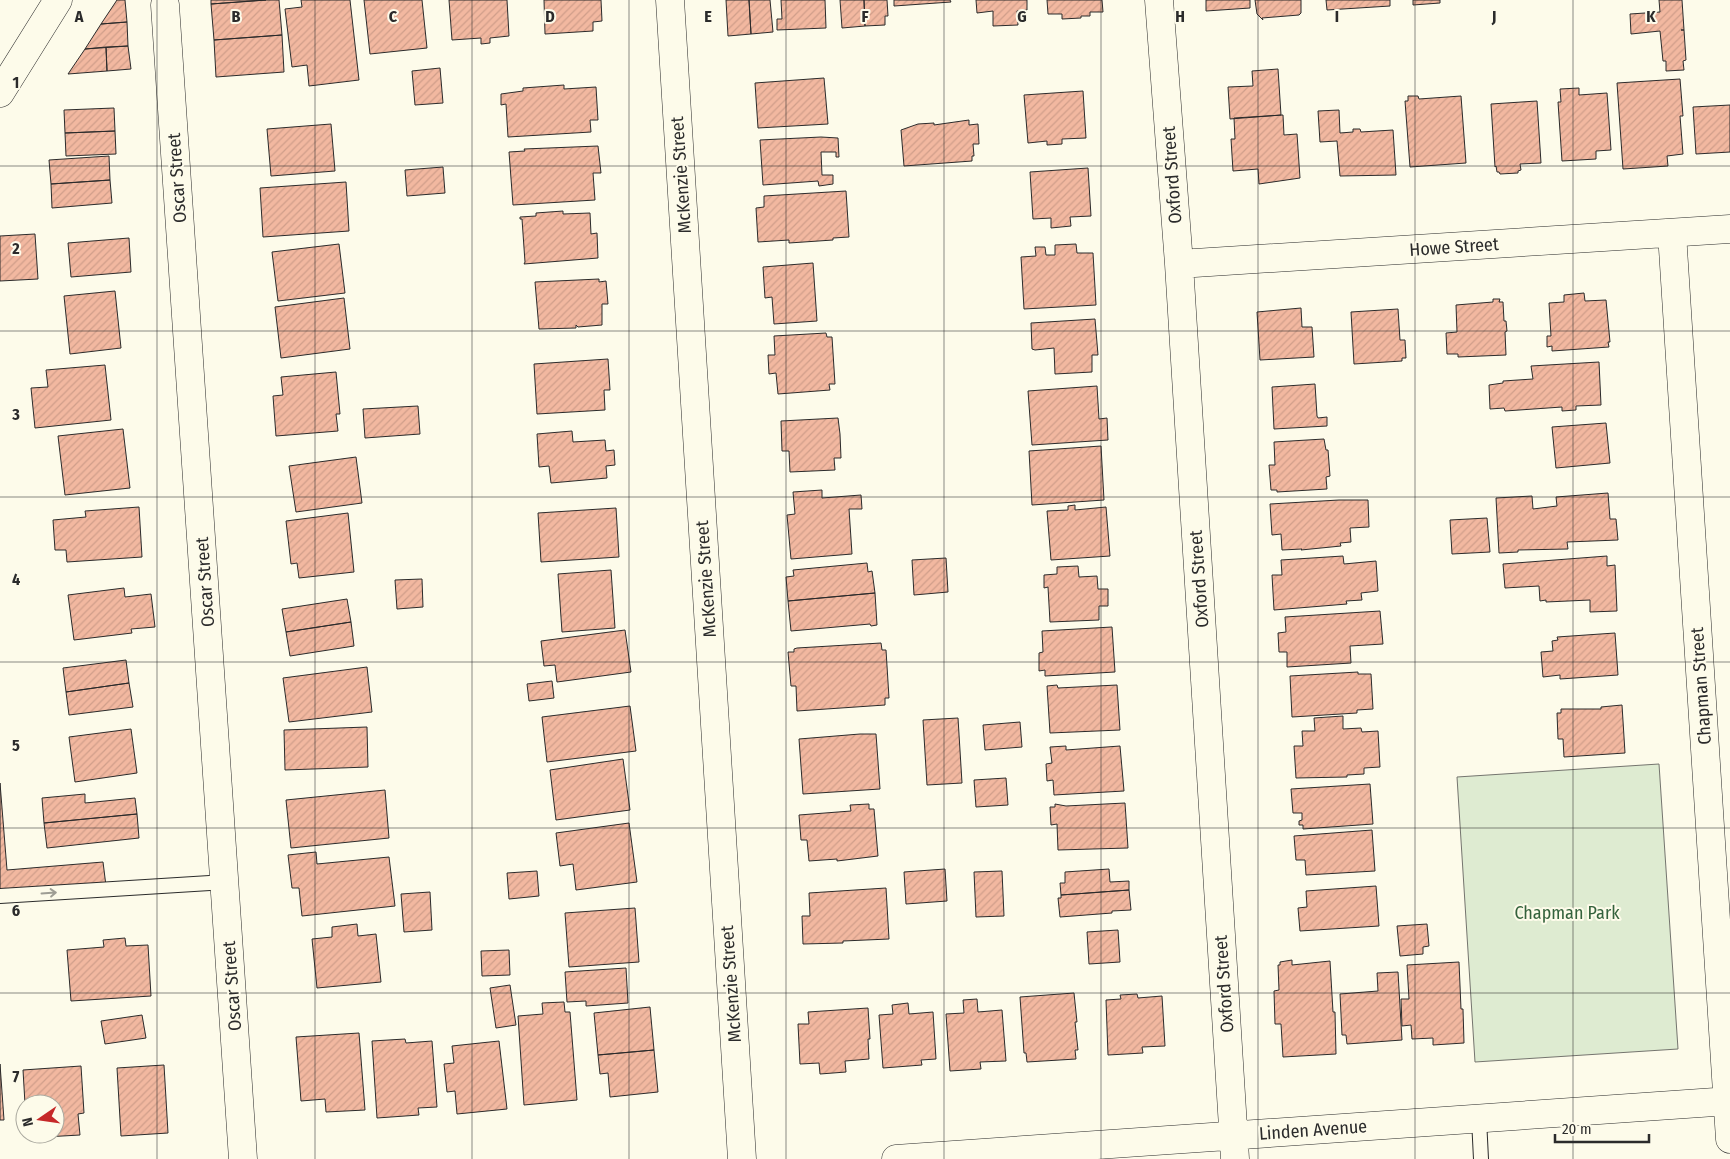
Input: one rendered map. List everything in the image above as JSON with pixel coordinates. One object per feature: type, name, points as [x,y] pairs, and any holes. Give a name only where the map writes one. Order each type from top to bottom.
[{"type":"street","points":[[0,93],[58,0]]},
{"type":"street","name":"McKenzie Street","points":[[670,0],[742,1159]]},
{"type":"street","name":"Oxford Street","points":[[1159,0],[1179,264],[1234,1147]]},
{"type":"street","name":"Oscar Street","points":[[165,5],[226,882],[243,1159]]},
{"type":"street","name":"Howe Street","points":[[1179,264],[1730,229]]},
{"type":"street","name":"Chapman Street","points":[[1672,233],[1730,1139]]},
{"type":"street","name":"Linden Avenue","points":[[896,1159],[1234,1147],[1479,1119],[1729,1101]]},
{"type":"lane","points":[[0,896],[226,882]]},
{"type":"lane","points":[[1479,1119],[1481,1159]]},
{"type":"green space","name":"Chapman Park","points":[[1659,764],[1678,1049],[1475,1062],[1457,777]]},
{"type":"building","points":[[117,0],[125,0],[127,22],[101,24]]},
{"type":"building","points":[[211,0],[266,0],[211,4]]},
{"type":"building","points":[[279,0],[282,35],[214,40],[211,4]]},
{"type":"building","points":[[301,0],[350,0],[359,80],[309,86],[307,65],[292,67],[285,9],[302,7]]},
{"type":"building","points":[[364,0],[422,0],[427,48],[370,54]]},
{"type":"building","points":[[449,0],[507,0],[509,36],[490,38],[490,43],[481,44],[481,38],[452,40]]},
{"type":"building","points":[[544,0],[601,0],[602,21],[593,22],[593,31],[545,34]]},
{"type":"building","points":[[726,0],[749,0],[751,34],[728,36]]},
{"type":"building","points":[[749,0],[770,0],[773,32],[751,34]]},
{"type":"building","points":[[781,0],[825,0],[826,28],[777,30],[777,19],[782,19]]},
{"type":"building","points":[[840,0],[864,0],[865,26],[842,28]]},
{"type":"building","points":[[864,0],[887,0],[888,16],[885,16],[885,25],[865,26]]},
{"type":"building","points":[[894,0],[950,0],[951,2],[894,6]]},
{"type":"building","points":[[976,0],[1027,0],[1027,10],[1017,11],[1018,25],[993,26],[993,11],[977,13]]},
{"type":"building","points":[[1047,0],[1102,0],[1103,12],[1090,12],[1090,16],[1081,16],[1081,18],[1062,19],[1062,14],[1048,14]]},
{"type":"building","points":[[1206,0],[1250,0],[1250,8],[1206,11]]},
{"type":"building","points":[[1255,0],[1301,0],[1301,13],[1299,15],[1262,18],[1263,20],[1257,14]]},
{"type":"building","points":[[1326,0],[1390,0],[1390,6],[1327,10]]},
{"type":"building","points":[[1413,0],[1440,0],[1440,3],[1413,5]]},
{"type":"building","points":[[1659,0],[1682,0],[1686,60],[1683,61],[1684,70],[1666,71],[1660,31],[1631,34],[1630,14],[1660,12]]},
{"type":"building","points":[[127,22],[128,46],[85,49],[101,24]]},
{"type":"building","points":[[282,35],[284,72],[216,77],[214,40]]},
{"type":"building","points":[[128,46],[131,69],[107,71],[106,47]]},
{"type":"building","points":[[106,47],[107,71],[68,74],[85,49]]},
{"type":"building","points":[[440,68],[443,103],[415,105],[412,71]]},
{"type":"building","points":[[1278,69],[1281,115],[1230,119],[1228,87],[1253,86],[1252,71]]},
{"type":"building","points":[[824,78],[828,124],[758,128],[755,83]]},
{"type":"building","points":[[1680,79],[1683,116],[1680,116],[1683,154],[1667,156],[1668,166],[1623,169],[1617,83]]},
{"type":"building","points":[[564,85],[564,89],[596,87],[598,120],[590,120],[591,132],[508,137],[506,104],[501,105],[501,94],[523,91],[523,88]]},
{"type":"building","points":[[1579,88],[1579,95],[1607,93],[1611,150],[1596,151],[1596,159],[1562,161],[1558,102],[1561,102],[1560,89]]},
{"type":"building","points":[[1083,91],[1086,138],[1062,139],[1062,144],[1047,145],[1047,141],[1028,143],[1024,95]]},
{"type":"building","points":[[1408,96],[1418,96],[1419,99],[1461,96],[1466,163],[1410,167],[1405,101],[1408,101]]},
{"type":"building","points":[[1537,101],[1541,163],[1520,164],[1521,170],[1518,173],[1500,174],[1495,167],[1491,104]]},
{"type":"building","points":[[1730,105],[1730,152],[1696,154],[1693,107]]},
{"type":"building","points":[[114,108],[115,131],[65,133],[64,110]]},
{"type":"building","points":[[1339,110],[1340,133],[1353,132],[1353,129],[1360,129],[1361,132],[1393,130],[1396,175],[1340,176],[1337,141],[1320,142],[1318,111]]},
{"type":"building","points":[[1283,115],[1284,135],[1297,134],[1300,178],[1259,184],[1258,169],[1233,171],[1231,139],[1235,139],[1234,118]]},
{"type":"building","points":[[969,120],[969,125],[978,124],[979,144],[973,144],[974,156],[972,156],[972,161],[904,166],[901,130],[918,124],[934,123],[934,125]]},
{"type":"building","points":[[331,124],[335,171],[271,176],[267,129]]},
{"type":"building","points":[[115,131],[116,154],[66,156],[65,133]]},
{"type":"building","points":[[838,138],[839,157],[836,157],[836,152],[821,152],[822,175],[833,175],[833,184],[819,186],[818,181],[763,185],[760,140]]},
{"type":"building","points":[[598,146],[601,173],[593,173],[595,200],[513,205],[509,152],[525,151],[524,149]]},
{"type":"building","points":[[109,156],[110,180],[51,184],[49,160]]},
{"type":"building","points":[[443,167],[445,193],[407,196],[405,170]]},
{"type":"building","points":[[1088,168],[1091,216],[1070,217],[1071,226],[1051,228],[1051,218],[1033,219],[1030,172]]},
{"type":"building","points":[[110,180],[112,203],[52,208],[51,184]]},
{"type":"building","points":[[346,182],[349,231],[263,237],[260,188]]},
{"type":"building","points":[[846,191],[849,237],[789,243],[789,240],[758,242],[756,208],[764,207],[764,196]]},
{"type":"building","points":[[563,211],[563,214],[590,213],[591,234],[597,233],[598,258],[524,264],[522,219],[520,217],[536,216],[536,213]]},
{"type":"building","points":[[35,234],[38,279],[0,281],[0,236]]},
{"type":"building","points":[[129,238],[131,272],[71,277],[68,243]]},
{"type":"building","points":[[339,244],[345,293],[278,301],[272,252]]},
{"type":"building","points":[[1076,244],[1077,253],[1093,253],[1096,305],[1024,309],[1021,257],[1036,256],[1035,247],[1045,247],[1046,255],[1055,255],[1055,245]]},
{"type":"building","points":[[813,263],[817,321],[774,324],[772,297],[765,298],[763,267]]},
{"type":"building","points":[[599,279],[599,282],[606,281],[608,304],[602,304],[602,325],[578,327],[576,325],[576,328],[539,329],[535,282]]},
{"type":"building","points":[[115,291],[121,348],[70,354],[64,296]]},
{"type":"building","points":[[1584,293],[1585,301],[1606,300],[1609,347],[1552,351],[1552,346],[1547,347],[1547,336],[1551,336],[1549,303],[1564,302],[1564,295]]},
{"type":"building","points":[[344,298],[350,349],[281,358],[275,307]]},
{"type":"building","points":[[1493,299],[1500,299],[1499,302],[1503,302],[1504,321],[1506,321],[1507,331],[1505,332],[1506,355],[1458,357],[1458,354],[1447,354],[1446,333],[1457,332],[1456,305],[1493,302]]},
{"type":"building","points":[[1301,308],[1302,327],[1312,327],[1314,357],[1260,360],[1257,312]]},
{"type":"building","points":[[1398,309],[1400,340],[1405,340],[1406,358],[1402,358],[1402,361],[1354,364],[1351,312]]},
{"type":"building","points":[[1095,319],[1098,355],[1092,355],[1092,372],[1055,374],[1054,348],[1032,349],[1031,323]]},
{"type":"building","points":[[826,333],[827,337],[832,337],[835,384],[829,384],[830,390],[778,394],[776,373],[769,374],[768,355],[775,355],[774,336]]},
{"type":"building","points":[[608,359],[610,390],[604,390],[605,410],[537,414],[534,364]]},
{"type":"building","points":[[1599,362],[1601,405],[1576,406],[1576,410],[1562,411],[1562,407],[1505,411],[1504,408],[1490,409],[1489,385],[1503,383],[1503,381],[1533,379],[1531,366]]},
{"type":"building","points":[[105,365],[111,420],[35,428],[31,388],[48,387],[46,370]]},
{"type":"building","points":[[336,372],[340,414],[336,414],[338,431],[276,436],[273,396],[283,395],[281,377]]},
{"type":"building","points":[[1315,384],[1317,416],[1318,418],[1327,417],[1327,426],[1274,429],[1272,387]]},
{"type":"building","points":[[1097,386],[1099,419],[1107,418],[1108,440],[1032,445],[1028,391]]},
{"type":"building","points":[[418,406],[420,434],[365,438],[363,409]]},
{"type":"building","points":[[838,418],[841,458],[834,458],[835,470],[790,472],[789,451],[782,451],[781,421]]},
{"type":"building","points":[[1606,423],[1610,463],[1556,468],[1552,427]]},
{"type":"building","points":[[123,429],[130,488],[65,495],[58,436]]},
{"type":"building","points":[[572,431],[573,442],[605,440],[606,451],[614,450],[615,465],[606,466],[607,478],[551,483],[549,466],[539,467],[537,434]]},
{"type":"building","points":[[1324,439],[1326,450],[1328,450],[1330,476],[1326,477],[1327,489],[1277,492],[1277,490],[1271,490],[1269,465],[1275,465],[1274,442]]},
{"type":"building","points":[[1101,446],[1104,500],[1032,505],[1029,451]]},
{"type":"building","points":[[356,457],[362,503],[296,512],[289,466]]},
{"type":"building","points":[[822,490],[822,498],[861,495],[862,509],[849,509],[852,554],[791,559],[787,515],[795,514],[793,492]]},
{"type":"building","points":[[1608,493],[1610,519],[1616,519],[1618,540],[1567,542],[1568,549],[1518,550],[1518,552],[1499,553],[1496,498],[1532,496],[1533,509],[1557,506],[1556,497]]},
{"type":"building","points":[[1368,500],[1369,527],[1350,528],[1351,542],[1340,543],[1341,546],[1282,550],[1281,534],[1272,535],[1270,504]]},
{"type":"building","points":[[1075,505],[1075,510],[1106,507],[1110,556],[1051,560],[1047,511],[1068,510],[1068,506]]},
{"type":"building","points":[[139,507],[142,557],[67,562],[66,550],[55,550],[53,520],[86,517],[85,511]]},
{"type":"building","points":[[616,508],[619,557],[541,562],[538,513]]},
{"type":"building","points":[[348,513],[354,572],[299,578],[297,563],[291,564],[286,521]]},
{"type":"building","points":[[1487,518],[1490,552],[1452,554],[1450,520]]},
{"type":"building","points":[[1343,556],[1344,564],[1376,561],[1378,591],[1361,593],[1362,600],[1346,601],[1347,604],[1274,610],[1272,575],[1282,575],[1281,560]]},
{"type":"building","points":[[1607,556],[1607,566],[1615,565],[1617,611],[1590,612],[1590,600],[1540,601],[1539,586],[1505,588],[1503,564]]},
{"type":"building","points":[[946,558],[948,592],[914,595],[912,560]]},
{"type":"building","points":[[867,563],[868,572],[872,571],[875,593],[788,601],[786,577],[794,576],[793,570]]},
{"type":"building","points":[[1078,566],[1079,577],[1097,576],[1098,589],[1108,589],[1108,606],[1099,606],[1099,620],[1050,622],[1048,587],[1044,588],[1044,575],[1057,574],[1057,567]]},
{"type":"building","points":[[611,570],[615,628],[562,632],[558,574]]},
{"type":"building","points":[[422,579],[423,607],[397,609],[395,580]]},
{"type":"building","points":[[124,588],[125,597],[151,594],[155,627],[131,629],[132,633],[74,640],[68,595]]},
{"type":"building","points":[[875,593],[877,625],[791,631],[788,601]]},
{"type":"building","points":[[347,599],[351,622],[286,632],[282,609]]},
{"type":"building","points":[[1380,611],[1383,644],[1350,646],[1351,663],[1287,667],[1287,652],[1279,652],[1278,633],[1286,632],[1285,617]]},
{"type":"building","points":[[351,622],[354,646],[290,656],[286,632]]},
{"type":"building","points":[[1112,627],[1115,672],[1045,676],[1045,670],[1039,671],[1039,653],[1043,652],[1042,631]]},
{"type":"building","points":[[625,630],[631,672],[557,682],[555,665],[544,666],[541,641]]},
{"type":"building","points":[[1615,633],[1618,675],[1560,679],[1560,675],[1543,677],[1541,652],[1553,651],[1552,641],[1558,640],[1557,637]]},
{"type":"building","points":[[881,643],[882,650],[886,650],[889,698],[885,698],[885,705],[797,711],[796,686],[791,686],[788,652],[794,652],[794,649],[797,648]]},
{"type":"building","points":[[126,660],[129,683],[66,692],[63,668]]},
{"type":"building","points":[[367,667],[372,712],[289,722],[283,678]]},
{"type":"building","points":[[1358,672],[1358,674],[1371,674],[1373,709],[1357,710],[1357,713],[1292,717],[1290,676]]},
{"type":"building","points":[[552,681],[554,698],[529,701],[527,684]]},
{"type":"building","points":[[129,683],[133,707],[69,715],[66,692]]},
{"type":"building","points":[[1057,685],[1058,688],[1117,685],[1120,730],[1050,733],[1047,686]]},
{"type":"building","points":[[1622,705],[1625,753],[1564,757],[1563,739],[1558,739],[1557,713],[1561,713],[1561,709],[1601,709],[1601,707]]},
{"type":"building","points":[[630,706],[636,751],[547,762],[542,717]]},
{"type":"building","points":[[1343,716],[1343,729],[1361,728],[1362,732],[1378,731],[1380,767],[1364,768],[1364,774],[1347,775],[1347,777],[1296,778],[1294,746],[1303,746],[1302,731],[1315,731],[1314,718]]},
{"type":"building","points":[[958,718],[962,783],[927,785],[923,720]]},
{"type":"building","points":[[1020,722],[1022,747],[985,750],[983,725]]},
{"type":"building","points":[[367,727],[368,767],[285,770],[284,730]]},
{"type":"building","points":[[131,729],[137,773],[75,782],[69,737]]},
{"type":"building","points":[[876,734],[880,789],[803,794],[799,739]]},
{"type":"building","points":[[1066,746],[1066,750],[1120,746],[1124,791],[1054,795],[1053,780],[1047,781],[1046,764],[1052,763],[1050,747]]},
{"type":"building","points":[[623,759],[630,810],[556,820],[550,770]]},
{"type":"building","points":[[1006,778],[1008,805],[976,807],[974,780]]},
{"type":"building","points":[[0,783],[7,870],[103,862],[106,886],[0,895]]},
{"type":"building","points":[[1370,784],[1373,824],[1303,829],[1303,825],[1299,825],[1299,821],[1302,820],[1302,813],[1293,813],[1291,789]]},
{"type":"building","points":[[385,790],[389,838],[291,848],[286,800]]},
{"type":"building","points":[[85,794],[85,803],[135,798],[137,814],[44,823],[42,798]]},
{"type":"building","points":[[1125,803],[1128,848],[1058,850],[1057,824],[1051,825],[1050,807],[1055,807],[1055,804],[1066,806]]},
{"type":"building","points":[[869,804],[869,809],[874,809],[878,856],[837,861],[837,859],[809,861],[807,840],[801,840],[799,815],[851,811],[850,805]]},
{"type":"building","points":[[137,814],[139,838],[47,848],[44,823]]},
{"type":"building","points":[[629,823],[637,882],[576,890],[573,864],[560,866],[556,833]]},
{"type":"building","points":[[1372,830],[1375,871],[1306,875],[1305,860],[1296,860],[1294,836]]},
{"type":"building","points":[[316,852],[317,864],[389,857],[395,906],[302,916],[299,888],[292,888],[288,855]]},
{"type":"building","points":[[945,869],[947,901],[906,904],[904,872]]},
{"type":"building","points":[[1109,869],[1110,882],[1129,881],[1129,890],[1061,895],[1060,883],[1065,883],[1065,872]]},
{"type":"building","points":[[537,871],[539,896],[509,899],[507,873]]},
{"type":"building","points":[[1002,871],[1004,916],[976,917],[974,872]]},
{"type":"building","points":[[1376,886],[1379,926],[1300,931],[1298,908],[1307,907],[1306,891]]},
{"type":"building","points":[[886,888],[889,939],[803,944],[802,916],[810,916],[809,893]]},
{"type":"building","points":[[1129,890],[1131,910],[1060,917],[1058,898],[1061,898],[1061,895]]},
{"type":"building","points":[[430,892],[432,930],[404,932],[401,894]]},
{"type":"building","points":[[635,908],[639,962],[569,967],[565,913]]},
{"type":"building","points":[[357,924],[358,936],[376,934],[381,982],[317,988],[312,939],[332,937],[332,927]]},
{"type":"building","points":[[1427,924],[1429,946],[1423,947],[1423,954],[1400,956],[1397,926]]},
{"type":"building","points":[[1118,930],[1120,962],[1089,964],[1087,932]]},
{"type":"building","points":[[125,938],[126,946],[148,945],[151,996],[71,1001],[67,950],[104,947],[103,940]]},
{"type":"building","points":[[509,950],[510,975],[482,976],[481,951]]},
{"type":"building","points":[[1292,960],[1292,965],[1330,961],[1333,1012],[1335,1012],[1336,1054],[1283,1057],[1281,1024],[1275,1024],[1274,991],[1279,990],[1278,965],[1280,965],[1280,962]]},
{"type":"building","points":[[1459,962],[1464,1043],[1433,1045],[1433,1038],[1412,1039],[1411,1025],[1402,1026],[1401,999],[1409,999],[1407,965]]},
{"type":"building","points":[[626,968],[628,1003],[586,1006],[586,1001],[567,1002],[565,972]]},
{"type":"building","points":[[1398,972],[1402,1040],[1347,1044],[1346,1035],[1342,1035],[1340,994],[1378,991],[1377,973]]},
{"type":"building","points":[[510,985],[516,1025],[496,1028],[490,988]]},
{"type":"building","points":[[1074,993],[1078,1050],[1075,1050],[1076,1059],[1027,1062],[1026,1053],[1024,1053],[1020,997]]},
{"type":"building","points":[[1137,994],[1138,998],[1162,996],[1165,1046],[1142,1047],[1143,1053],[1108,1055],[1106,1000],[1121,999],[1120,995]]},
{"type":"building","points":[[977,999],[978,1012],[1002,1010],[1006,1061],[980,1062],[981,1069],[950,1071],[946,1014],[964,1013],[963,1000]]},
{"type":"building","points":[[564,1002],[565,1012],[570,1012],[577,1100],[524,1105],[518,1016],[543,1014],[542,1003]]},
{"type":"building","points":[[908,1003],[909,1014],[933,1012],[936,1059],[921,1060],[922,1065],[883,1068],[879,1015],[893,1014],[892,1005]]},
{"type":"building","points":[[650,1007],[654,1050],[598,1055],[594,1013]]},
{"type":"building","points":[[868,1008],[869,1059],[845,1061],[846,1072],[820,1074],[819,1063],[800,1064],[798,1024],[809,1024],[808,1012]]},
{"type":"building","points":[[142,1015],[146,1038],[105,1044],[101,1021]]},
{"type":"building","points":[[359,1033],[365,1110],[326,1112],[325,1099],[301,1101],[296,1037]]},
{"type":"building","points":[[405,1039],[406,1043],[432,1041],[437,1107],[418,1108],[419,1115],[377,1118],[372,1041]]},
{"type":"building","points":[[499,1041],[507,1109],[457,1114],[455,1091],[447,1092],[444,1064],[454,1063],[452,1046]]},
{"type":"building","points":[[654,1050],[658,1092],[610,1097],[608,1073],[600,1074],[598,1055]]},
{"type":"building","points":[[0,1064],[4,1120],[0,1120]]},
{"type":"building","points":[[164,1065],[168,1133],[121,1136],[117,1068]]},
{"type":"building","points":[[81,1066],[84,1113],[78,1114],[80,1135],[65,1136],[65,1094],[24,1094],[23,1070]]}]
